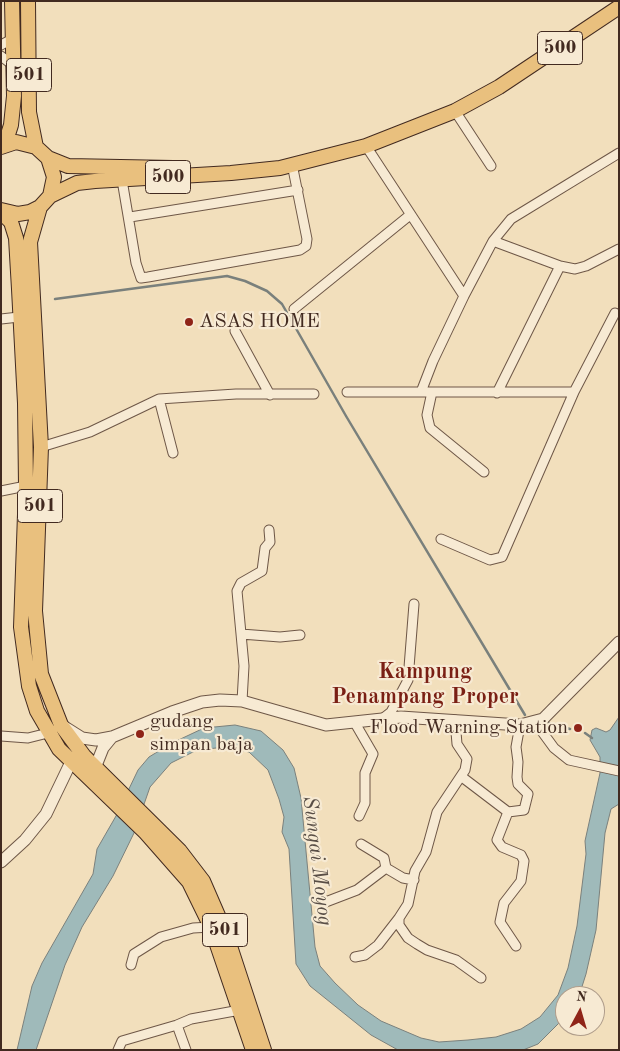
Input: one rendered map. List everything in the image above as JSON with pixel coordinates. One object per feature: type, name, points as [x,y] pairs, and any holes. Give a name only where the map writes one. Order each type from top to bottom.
[{"type":"main road","name":"501","points":[[3,146],[13,111],[14,38],[12,1]]},
{"type":"main road","name":"501","points":[[28,1],[29,112],[36,147]]},
{"type":"main road","name":"500","points":[[40,207],[50,196],[77,183],[280,168],[366,146],[455,111],[499,87],[619,7]]},
{"type":"main road","points":[[3,146],[16,142],[36,147]]},
{"type":"main road","name":"500","points":[[36,147],[48,158],[68,166],[206,168],[280,162],[290,164]]},
{"type":"main road","points":[[48,158],[54,177],[50,196]]},
{"type":"main road","points":[[32,277],[38,260],[38,232],[49,210],[72,192],[101,187],[108,180]]},
{"type":"main road","name":"501","points":[[40,207],[30,242],[41,447],[34,611],[36,645],[41,674],[61,725],[95,768],[150,829],[190,882],[211,926],[253,1050]]},
{"type":"main road","points":[[1,211],[18,214],[30,212],[40,207]]},
{"type":"main road","name":"501","points":[[1,211],[11,222],[16,238],[25,403],[26,486],[21,603],[23,650],[28,686],[37,711],[48,733],[71,762],[95,785],[150,829],[194,868],[212,896],[264,1050]]},
{"type":"main road","points":[[1,223],[8,232],[17,267]]},
{"type":"street","points":[[1,45],[14,38]]},
{"type":"street","points":[[1,56],[14,66]]},
{"type":"street","points":[[455,111],[491,166]]},
{"type":"street","points":[[366,146],[464,296]]},
{"type":"street","points":[[421,392],[433,361],[493,241],[512,219],[619,152]]},
{"type":"street","points":[[122,180],[130,218],[136,263],[141,278],[300,250],[306,246],[307,239],[298,190],[290,164]]},
{"type":"street","points":[[130,218],[298,190]]},
{"type":"street","points":[[294,309],[410,215]]},
{"type":"street","points":[[493,241],[560,266],[575,269],[586,266],[619,249]]},
{"type":"street","points":[[498,393],[560,266]]},
{"type":"street","points":[[441,539],[490,560],[502,557],[574,392],[615,313]]},
{"type":"street","points":[[1,319],[19,317]]},
{"type":"street","points":[[235,331],[270,395]]},
{"type":"street","points":[[348,392],[574,392]]},
{"type":"street","points":[[432,392],[427,415],[430,428],[484,472]]},
{"type":"street","points":[[41,447],[90,432],[159,399],[236,394],[314,394]]},
{"type":"street","points":[[159,399],[173,453]]},
{"type":"street","points":[[1,491],[26,486]]},
{"type":"street","points":[[242,701],[245,682],[237,590],[241,583],[262,571],[265,548],[270,542],[269,530]]},
{"type":"street","points":[[382,719],[391,712],[408,680],[414,604]]},
{"type":"street","points":[[241,634],[280,637],[300,635]]},
{"type":"street","points":[[61,725],[82,738],[96,740],[112,737],[172,712],[202,702],[220,700],[242,701],[318,723],[355,723],[401,717],[520,725],[535,722],[561,702],[619,642]]},
{"type":"street","points":[[355,957],[365,955],[378,945],[408,904],[415,871],[426,852],[437,812],[449,792],[462,777],[466,759],[457,744],[455,720]]},
{"type":"street","points":[[535,722],[560,755],[576,762],[619,771]]},
{"type":"street","points":[[355,723],[374,754],[365,773],[365,803],[359,816]]},
{"type":"street","points":[[462,777],[508,812],[524,810],[528,794],[517,782],[518,762],[516,747],[520,725]]},
{"type":"street","points":[[1,736],[28,738],[48,733]]},
{"type":"street","points":[[95,768],[103,748],[112,737]]},
{"type":"street","points":[[2,860],[24,840],[46,814],[71,762]]},
{"type":"street","points":[[508,812],[497,840],[502,847],[520,855],[524,861],[521,882],[504,903],[500,922],[516,946]]},
{"type":"street","points":[[362,844],[384,858],[386,868],[404,878],[414,880]]},
{"type":"street","points":[[323,903],[356,890],[386,868]]},
{"type":"street","points":[[399,918],[400,928],[408,938],[427,950],[456,960],[481,978]]},
{"type":"street","points":[[131,965],[134,954],[161,937],[193,928],[211,926]]},
{"type":"street","points":[[118,1050],[122,1041],[191,1019],[240,1010]]},
{"type":"street","points":[[177,1025],[186,1050]]},
{"type":"water","points":[[619,717],[619,804],[611,809],[605,833],[596,930],[582,986],[561,986],[568,968],[577,926],[586,854],[585,841],[600,773],[600,757],[590,740],[592,730],[596,728],[606,732],[610,730]]},
{"type":"water","points":[[235,725],[261,731],[283,750],[294,768],[301,798],[315,947],[320,966],[335,983],[358,1005],[381,1021],[421,1038],[439,1042],[496,1037],[521,1029],[540,1017],[555,999],[555,1027],[538,1044],[523,1050],[398,1050],[371,1035],[310,986],[296,964],[289,849],[282,832],[284,817],[279,799],[268,770],[249,752],[226,747],[197,750],[171,763],[150,787],[134,833],[113,876],[82,927],[65,965],[36,1050],[17,1050],[32,986],[42,963],[93,874],[97,849],[116,816],[138,770],[149,757],[172,743],[204,728]]},
{"type":"waterway","points":[[55,299],[227,276],[245,281],[267,291],[282,304],[346,416],[525,715]]},
{"type":"waterway","points":[[549,723],[570,729]]},
{"type":"waterway","points":[[585,733],[592,738]]},
{"type":"place","name":"ASAS HOME","points":[[189,322]]},
{"type":"place","name":"Flood Warning Station","points":[[578,728]]},
{"type":"place","name":"gudang simpan baja","points":[[140,734]]},
{"type":"district","name":"Kampung Penampang Proper","points":[[425,684]]},
{"type":"water label","name":"Sungai Moyog","points":[[317,861]]}]
